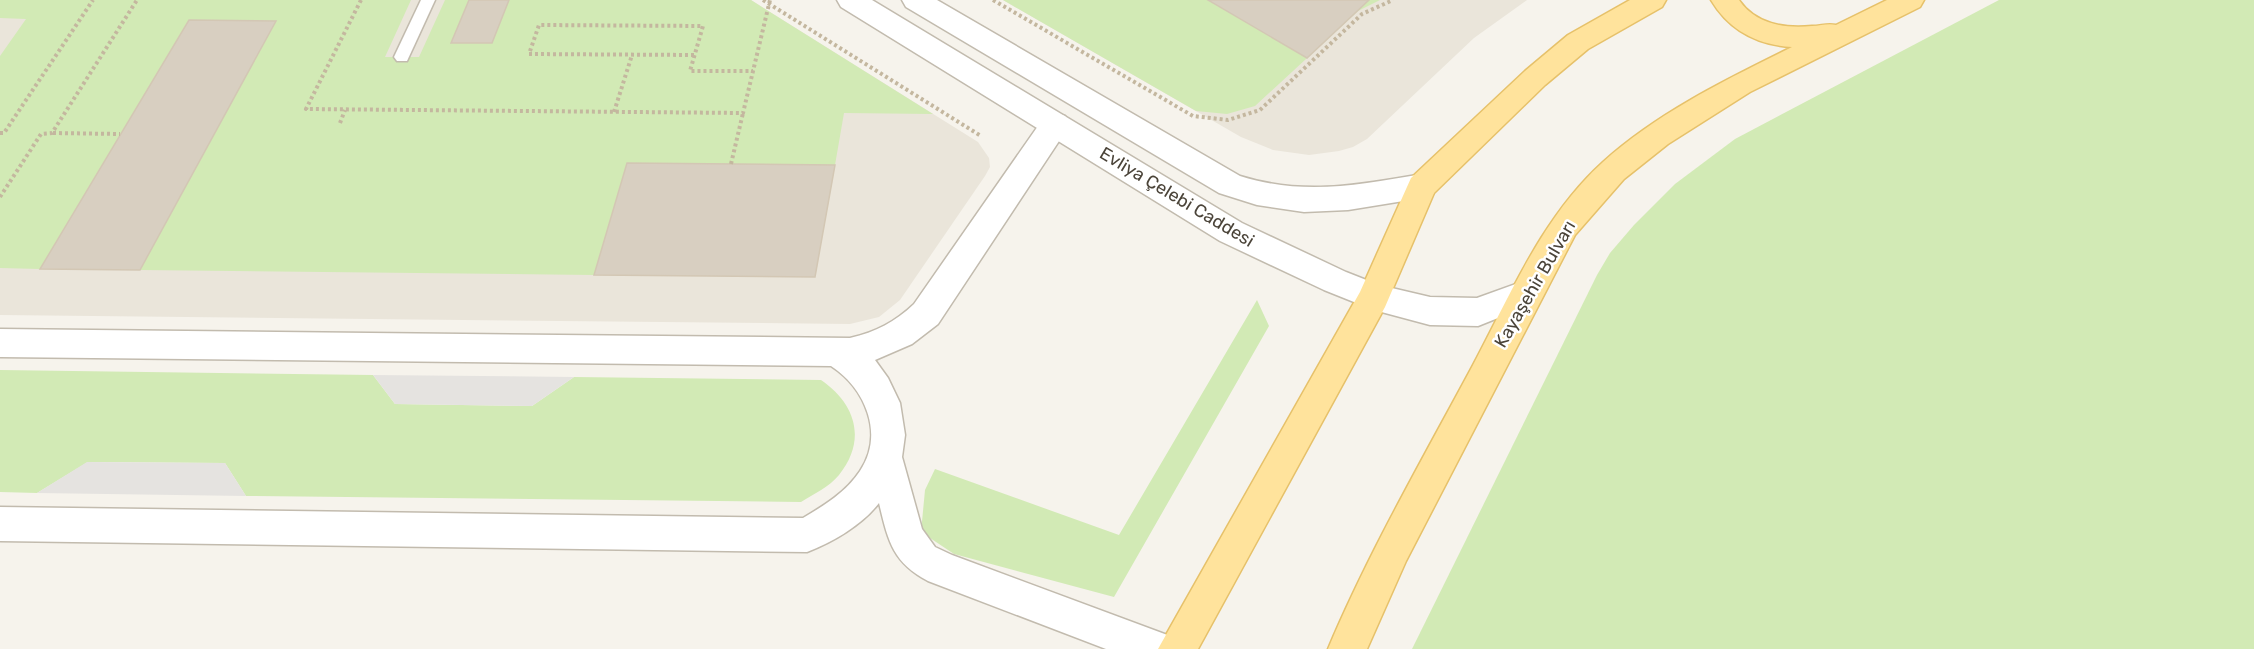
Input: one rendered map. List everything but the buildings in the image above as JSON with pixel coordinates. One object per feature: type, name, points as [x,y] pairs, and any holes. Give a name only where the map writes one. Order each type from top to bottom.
[{"type":"main road","points":[[1178,649],[1374,297],[1422,186],[1535,78],[1578,42],[1652,0]]},
{"type":"main road","points":[[1725,0],[1733,12],[1756,28],[1776,35],[1802,39],[1823,35],[1878,17]]},
{"type":"main road","name":"Kayaşehir Bulvarı","points":[[1347,649],[1393,549],[1564,226],[1622,164],[1657,136],[1740,85],[1910,0]]},
{"type":"street","name":"Evliya Çelebi Caddesi","points":[[852,0],[1231,232],[1335,281],[1374,297],[1430,311],[1478,312],[1527,294]]},
{"type":"street","name":"Evliya Çelebi Caddesi","points":[[920,1],[1230,185],[1257,194],[1313,202],[1364,197],[1422,186]]},
{"type":"street","points":[[0,343],[837,352],[872,348],[894,340],[912,328],[926,314],[1055,124]]},
{"type":"street","points":[[0,524],[807,535],[842,514],[864,494],[882,467],[889,440],[888,415],[879,391],[865,372],[837,352]]},
{"type":"street","points":[[884,456],[906,537],[922,559],[1156,649]]},
{"type":"lane","points":[[402,57],[428,0]]},
{"type":"path","points":[[0,133],[4,133],[93,0]]},
{"type":"path","points":[[52,134],[138,0]]},
{"type":"path","points":[[361,0],[306,109],[743,113]]},
{"type":"path","points":[[763,0],[770,2],[981,136]]},
{"type":"path","points":[[993,0],[1193,116],[1228,120],[1260,110],[1362,14],[1393,0]]},
{"type":"path","points":[[731,164],[770,2]]},
{"type":"path","points":[[694,56],[529,54],[539,25],[703,26],[690,71],[753,71]]},
{"type":"path","points":[[614,112],[633,55]]},
{"type":"path","points":[[340,123],[346,109]]},
{"type":"path","points":[[0,196],[40,134],[120,134]]},
{"type":"shaded area","points":[[0,0],[751,0],[978,142],[989,158],[990,167],[900,300],[879,317],[850,324],[0,315]]},
{"type":"shaded area","points":[[1003,0],[1527,0],[1474,38],[1367,139],[1353,147],[1339,151],[1309,155],[1273,150],[1241,137]]},
{"type":"shaded area","points":[[373,375],[574,377],[532,406],[395,404]]},
{"type":"shaded area","points":[[87,462],[225,463],[246,496],[37,493]]},
{"type":"green space","points":[[0,0],[411,0],[385,57],[419,57],[445,0],[751,0],[933,114],[844,113],[835,165],[594,275],[140,270],[275,21],[189,20],[40,269],[0,268],[0,56],[26,19],[0,18]]},
{"type":"green space","points":[[1003,0],[1380,0],[1358,11],[1255,106],[1227,114],[1196,111]]},
{"type":"green space","points":[[1999,0],[2254,0],[2254,649],[1412,649],[1597,275],[1610,253],[1634,225],[1675,184],[1735,139]]},
{"type":"green space","points":[[1257,300],[1269,326],[1114,597],[954,554],[921,532],[925,490],[935,469],[1119,535]]},
{"type":"green space","points":[[0,370],[373,375],[395,404],[532,406],[574,377],[821,380],[843,400],[854,423],[855,436],[848,462],[839,475],[826,487],[801,502],[246,496],[225,463],[88,462],[37,493],[0,492]]}]
